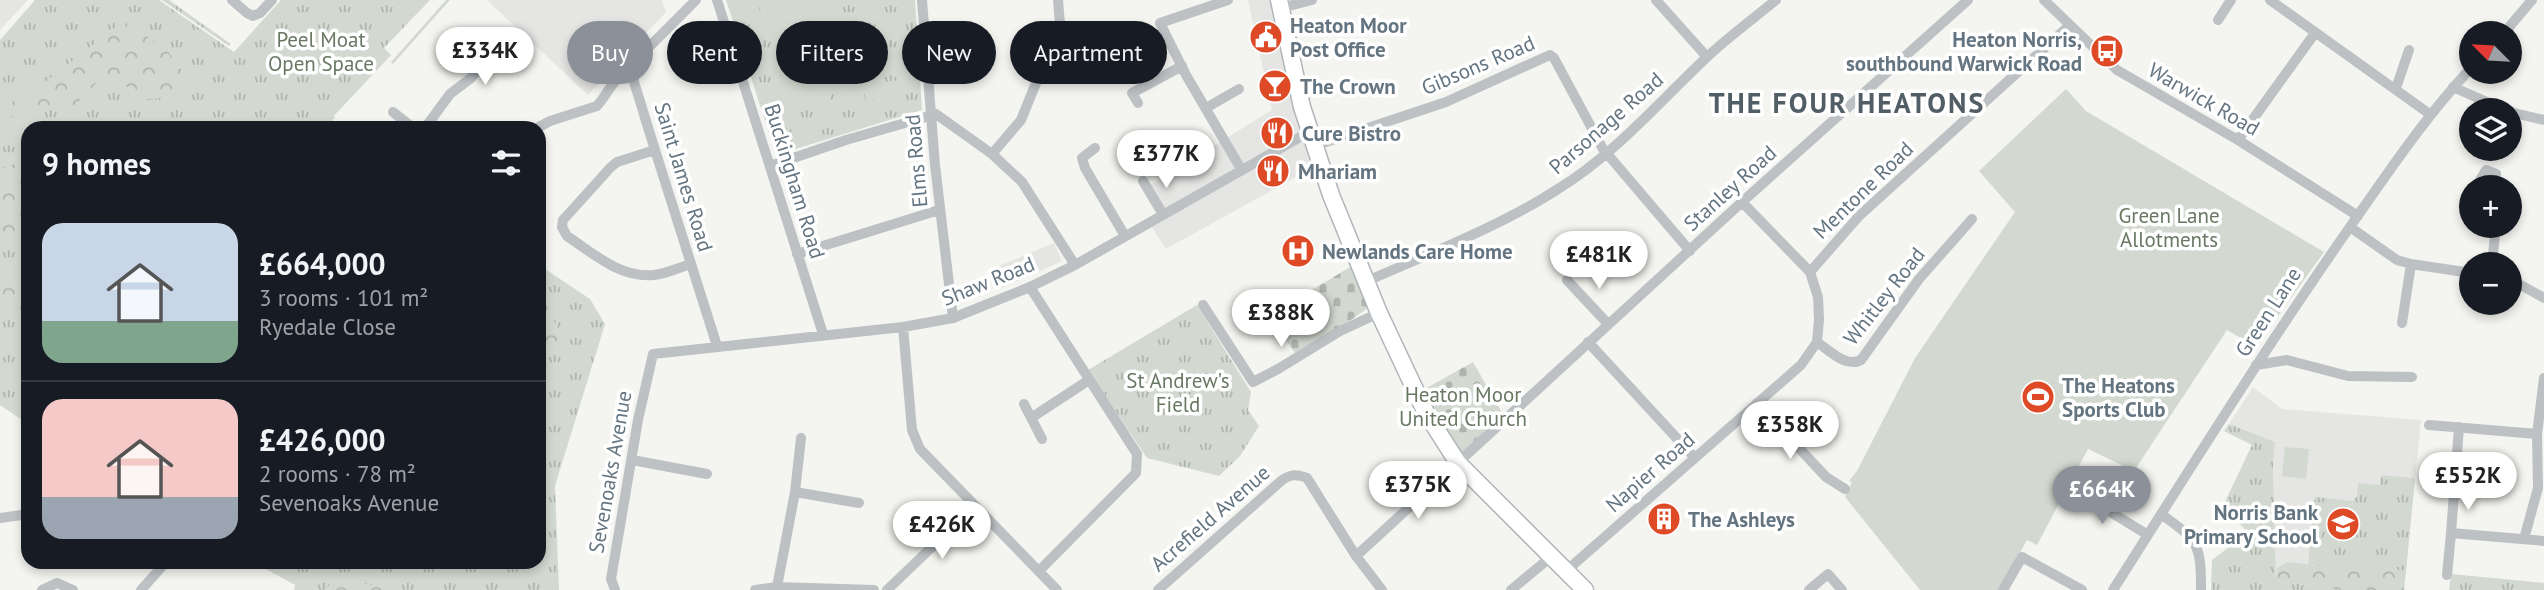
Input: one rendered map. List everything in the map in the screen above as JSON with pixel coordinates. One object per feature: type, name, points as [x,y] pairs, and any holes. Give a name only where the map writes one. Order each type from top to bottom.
[{"type":"main road","points":[[1280,4],[1312,139],[1365,282],[1426,413],[1458,463],[1585,590]]},
{"type":"street","points":[[232,0],[253,16],[260,13],[272,0]]},
{"type":"street","points":[[653,43],[696,0]]},
{"type":"street","name":"Buckingham Road","points":[[717,0],[823,334]]},
{"type":"street","name":"Elms Road","points":[[922,0],[939,210],[953,318]]},
{"type":"street","points":[[992,154],[1021,120],[1060,24],[1058,0]]},
{"type":"street","points":[[1227,0],[1160,23],[1241,169]]},
{"type":"street","points":[[1280,4],[1312,0]]},
{"type":"street","points":[[1656,0],[1707,57]]},
{"type":"street","name":"Parsonage Road","points":[[1365,282],[1515,213],[1559,189],[1641,123],[1707,57],[1776,0]]},
{"type":"street","name":"Stanley Road","points":[[1356,556],[1742,202],[1968,0]]},
{"type":"street","name":"Warwick Road","points":[[2044,0],[2117,70],[2358,216]]},
{"type":"street","points":[[2218,20],[2231,0]]},
{"type":"street","points":[[2270,0],[2431,115]]},
{"type":"street","points":[[2514,21],[2532,0]]},
{"type":"street","name":"Mentone Road","points":[[1810,272],[1859,216],[2070,25]]},
{"type":"street","points":[[2238,141],[2315,33]]},
{"type":"street","points":[[430,121],[450,94],[471,78],[486,59],[469,43]]},
{"type":"street","points":[[2396,88],[2409,50]]},
{"type":"street","name":"Gibsons Road","points":[[1312,139],[1446,102],[1550,55],[1606,153]]},
{"type":"street","points":[[1138,103],[1132,93],[1182,66]]},
{"type":"street","name":"Green Lane","points":[[2113,590],[2274,338],[2350,227],[2459,81]]},
{"type":"street","points":[[546,123],[597,106],[611,84]]},
{"type":"street","name":"Saint James Road","points":[[635,84],[717,346]]},
{"type":"street","points":[[2453,87],[2478,98]]},
{"type":"street","points":[[1206,108],[1239,89]]},
{"type":"street","points":[[393,113],[404,121]]},
{"type":"street","points":[[770,166],[931,113],[946,119],[992,154],[1022,182],[1075,265]]},
{"type":"street","points":[[2522,115],[2544,120]]},
{"type":"street","name":"Shaw Road","points":[[649,361],[653,354],[661,351],[903,327],[953,318],[1030,287],[1075,265],[1241,169],[1312,139]]},
{"type":"street","points":[[1096,148],[1082,158],[1125,236]]},
{"type":"street","points":[[655,150],[617,162],[563,219],[562,228],[567,236],[615,268],[634,274],[656,275],[691,264]]},
{"type":"street","points":[[1606,153],[1690,251]]},
{"type":"street","points":[[2483,175],[2486,170],[2496,175]]},
{"type":"street","points":[[1143,181],[1163,214]]},
{"type":"street","points":[[1742,202],[1810,272],[1818,297],[1817,342]]},
{"type":"street","points":[[797,254],[939,210]]},
{"type":"street","name":"Whitley Road","points":[[1817,342],[1856,368],[1919,279],[1972,219]]},
{"type":"street","points":[[2350,227],[2397,260],[2459,271]]},
{"type":"street","points":[[2402,323],[2411,264]]},
{"type":"street","points":[[1567,280],[1608,324]]},
{"type":"street","points":[[2522,286],[2544,298]]},
{"type":"street","points":[[1030,287],[1137,454],[1136,473],[1039,571]]},
{"type":"street","points":[[1203,305],[1253,382],[1340,331],[1379,313]]},
{"type":"street","points":[[903,327],[912,430],[920,449],[1057,590]]},
{"type":"street","points":[[2274,338],[2287,360]]},
{"type":"street","points":[[1588,342],[1695,458]]},
{"type":"street","name":"Napier Road","points":[[1566,571],[1801,365],[1817,342]]},
{"type":"street","points":[[2256,365],[2287,360],[2348,376],[2412,377]]},
{"type":"street","name":"Sevenoaks Avenue","points":[[615,590],[611,579],[649,361]]},
{"type":"street","points":[[2524,540],[2539,488],[2537,434],[2544,378]]},
{"type":"street","points":[[1031,418],[1089,380]]},
{"type":"street","points":[[1024,404],[1042,439]]},
{"type":"street","points":[[1757,404],[1826,477],[1845,489]]},
{"type":"street","points":[[2429,425],[2537,434]]},
{"type":"street","points":[[2446,575],[2459,427]]},
{"type":"street","points":[[777,587],[802,438]]},
{"type":"street","points":[[632,460],[707,474]]},
{"type":"street","name":"Acrefield Avenue","points":[[1158,590],[1288,475],[1307,478],[1356,556]]},
{"type":"street","points":[[2073,489],[2148,536]]},
{"type":"street","points":[[795,492],[859,503]]},
{"type":"street","points":[[887,590],[974,507]]},
{"type":"street","points":[[2161,514],[2190,534],[2198,548],[2201,560],[2201,590]]},
{"type":"street","points":[[0,518],[21,515]]},
{"type":"street","points":[[2451,533],[2544,541]]},
{"type":"street","points":[[1356,556],[1382,590]]},
{"type":"street","points":[[1511,590],[1552,556]]},
{"type":"street","points":[[2003,590],[2022,557],[2082,590]]},
{"type":"street","points":[[141,590],[160,569]]},
{"type":"street","points":[[1809,590],[1828,574],[1842,590]]},
{"type":"street","points":[[42,590],[57,583],[73,590]]},
{"type":"street","points":[[755,590],[777,587],[874,590]]},
{"type":"shaded area","points":[[0,0],[28,0],[0,30]]},
{"type":"shaded area","points":[[487,0],[662,0],[666,12],[653,26],[653,21],[567,21],[567,75]]},
{"type":"shaded area","points":[[1248,0],[1270,0],[1298,118],[1314,167],[1166,249],[1149,223],[1158,217],[1142,190],[1272,110]]},
{"type":"shaded area","points":[[576,84],[598,84],[588,95]]},
{"type":"shaded area","points":[[1054,243],[1062,261],[1002,288],[999,266]]},
{"type":"shaded area","name":"Norris Bank Primary School","points":[[2253,387],[2282,409],[2421,420],[2404,590],[2342,590],[2276,581],[2273,467],[2275,442],[2229,424]]},
{"type":"green space","name":"Peel Moat Open Space","points":[[35,0],[159,0],[234,52],[281,0],[430,0],[384,48],[391,55],[331,119],[334,121],[21,121],[21,419],[0,405],[0,40]]},
{"type":"green space","points":[[162,0],[169,0],[231,44],[229,46]]},
{"type":"green space","points":[[446,0],[450,0],[393,64],[391,62]]},
{"type":"green space","points":[[726,0],[915,0],[916,21],[902,21],[902,84],[920,84],[922,110],[776,155],[753,84],[762,84],[762,21],[733,21]]},
{"type":"green space","points":[[758,0],[814,0],[818,21],[776,21],[776,37],[766,39]]},
{"type":"green space","points":[[123,21],[166,49],[197,91],[148,100],[110,76],[94,85],[72,109],[38,111],[0,119],[0,109],[40,86]]},
{"type":"green space","points":[[258,65],[335,117],[333,120],[258,68]]},
{"type":"green space","points":[[895,80],[898,94],[866,101],[863,87],[888,84],[888,82]]},
{"type":"green space","points":[[775,84],[828,84],[832,105],[780,114]]},
{"type":"green space","name":"The Heatons Sports Club","points":[[2066,89],[2086,111],[2324,252],[2256,347],[2227,330],[2134,471],[2088,449],[2037,545],[2027,540],[1999,590],[1920,590],[1845,497],[1852,482],[1849,481],[1857,471],[1915,358],[2015,212],[1979,171]]},
{"type":"green space","points":[[21,163],[21,235],[0,232],[0,168]]},
{"type":"green space","points":[[1352,266],[1368,308],[1298,357],[1268,316]]},
{"type":"green space","points":[[546,270],[590,299],[605,324],[555,486],[559,590],[294,590],[295,585],[266,569],[546,569]]},
{"type":"green space","points":[[0,283],[21,287],[21,318],[0,312]]},
{"type":"green space","points":[[546,304],[565,344],[546,341]]},
{"type":"green space","name":"St Andrew's Field","points":[[1197,305],[1251,392],[1248,410],[1259,426],[1240,456],[1219,476],[1147,458],[1088,370]]},
{"type":"green space","name":"Heaton Moor United Church","points":[[1473,362],[1504,416],[1458,457],[1423,390]]},
{"type":"green space","points":[[2229,424],[2275,442],[2273,467],[2276,581],[2342,590],[2211,590],[2212,560],[2237,541],[2244,528],[2222,508],[2252,445],[2224,431]]},
{"type":"green space","points":[[2285,447],[2309,449],[2306,479],[2282,476]]},
{"type":"green space","points":[[2381,475],[2415,478],[2406,571],[2340,562],[2339,568],[2308,565],[2315,497],[2353,501],[2357,496],[2358,483],[2380,485]]},
{"type":"green space","points":[[2288,562],[2338,568],[2339,562],[2406,571],[2404,590],[2342,590],[2276,581],[2277,568]]},
{"type":"green space","points":[[2451,574],[2544,583],[2544,590],[2449,590]]},
{"type":"green space","points":[[336,579],[385,587],[389,590],[324,590]]},
{"type":"place","name":"Heaton Moor Post Office","points":[[1266,37]]},
{"type":"place","name":"Heaton Norris, southbound Warwick Road","points":[[2107,51]]},
{"type":"place","name":"The Crown","points":[[1275,86]]},
{"type":"place","name":"Cure Bistro","points":[[1277,133]]},
{"type":"place","name":"Mhariam","points":[[1273,171]]},
{"type":"place","name":"Newlands Care Home","points":[[1298,251]]},
{"type":"place","name":"The Heatons Sports Club","points":[[2038,397]]},
{"type":"place","name":"The Ashleys","points":[[1664,519]]},
{"type":"place","name":"Norris Bank Primary School","points":[[2343,524]]},
{"type":"district","name":"THE FOUR HEATONS","points":[[1847,102]]},
{"type":"park label","name":"Green Lane Allotments","points":[[2169,227]]}]
